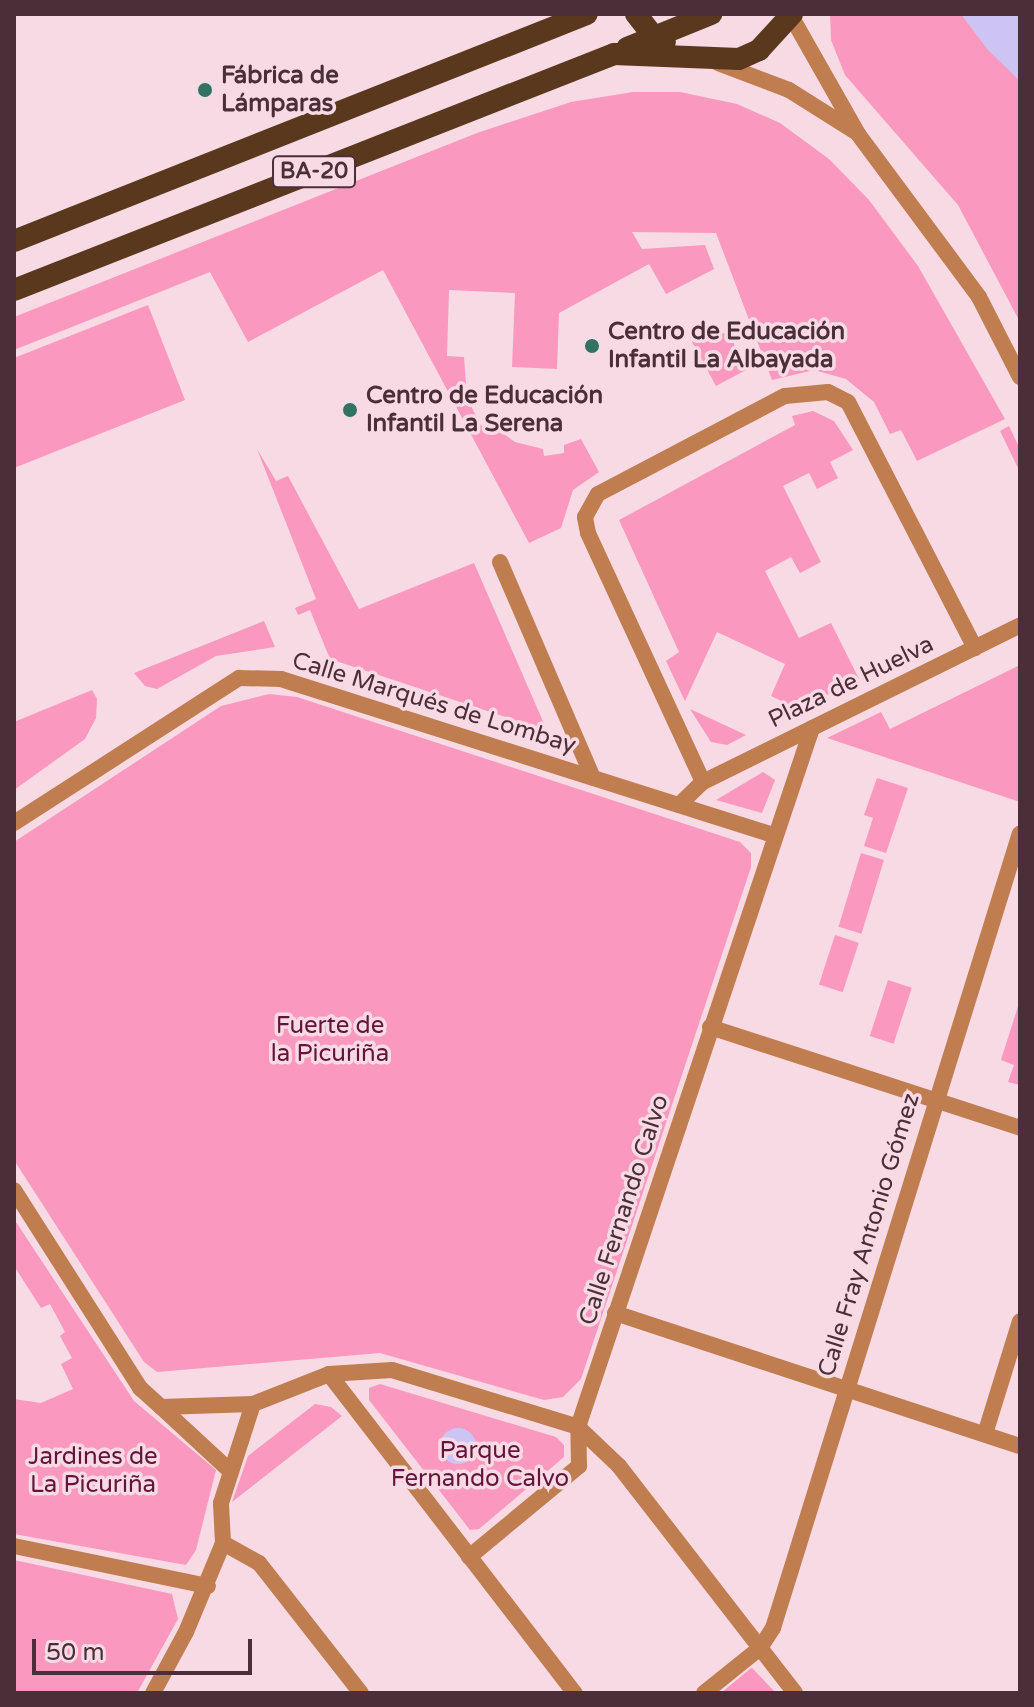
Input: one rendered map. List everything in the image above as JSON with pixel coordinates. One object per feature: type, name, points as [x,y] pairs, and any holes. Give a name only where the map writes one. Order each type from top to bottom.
[{"type":"highway","name":"BA-20","points":[[14,241],[587,14]]},
{"type":"highway","points":[[636,14],[654,37],[715,61]]},
{"type":"highway","name":"BA-20","points":[[14,290],[711,14]]},
{"type":"highway","points":[[614,54],[715,61],[759,50],[791,15]]},
{"type":"street","points":[[791,15],[858,134],[979,297],[1020,377]]},
{"type":"street","points":[[715,61],[789,90],[858,134]]},
{"type":"street","points":[[703,782],[588,533],[585,517],[598,494],[804,390],[838,397],[861,419],[975,648]]},
{"type":"street","points":[[500,562],[593,778],[773,835]]},
{"type":"street","name":"Plaza de Huelva","points":[[679,805],[703,782],[1020,625]]},
{"type":"street","name":"Calle Marqués de Lombay","points":[[14,823],[239,678],[281,679],[593,778]]},
{"type":"street","name":"Calle Fernando Calvo","points":[[469,1557],[579,1466],[578,1427],[773,835],[812,728]]},
{"type":"street","name":"Calle Fray Antonio Gómez","points":[[760,1648],[773,1628],[1020,833]]},
{"type":"street","points":[[710,1027],[1020,1128]]},
{"type":"street","points":[[14,1190],[140,1388],[228,1469]]},
{"type":"street","points":[[615,1313],[1020,1446]]},
{"type":"street","points":[[985,1434],[1020,1321]]},
{"type":"street","points":[[161,1407],[253,1404],[329,1374],[392,1370],[578,1427],[619,1466],[795,1693]]},
{"type":"street","points":[[329,1374],[575,1693]]},
{"type":"street","points":[[153,1693],[208,1586],[223,1543],[221,1503],[228,1469],[253,1404]]},
{"type":"street","points":[[223,1543],[259,1563],[361,1693]]},
{"type":"street","points":[[14,1546],[208,1586]]},
{"type":"street","points":[[704,1693],[760,1648]]},
{"type":"green space","points":[[830,14],[961,14],[1020,81],[1020,322],[958,205],[845,75],[831,40]]},
{"type":"green space","points":[[633,92],[680,92],[737,104],[780,123],[829,159],[869,200],[918,266],[1005,419],[917,461],[901,430],[890,434],[874,402],[846,379],[814,370],[772,380],[716,233],[632,232],[642,249],[705,245],[714,269],[666,294],[649,264],[559,313],[557,369],[512,367],[515,293],[449,290],[447,356],[464,357],[467,398],[480,424],[488,432],[493,426],[515,442],[543,449],[544,456],[564,453],[564,445],[581,439],[599,472],[573,490],[561,528],[529,543],[383,270],[248,342],[210,272],[14,350],[14,317],[477,133],[571,102]]},
{"type":"green space","points":[[148,305],[185,400],[14,468],[14,358]]},
{"type":"green space","points":[[713,330],[730,335],[746,370],[716,386],[692,342]]},
{"type":"green space","points":[[813,411],[834,421],[853,450],[830,462],[838,478],[817,489],[809,473],[783,486],[821,562],[800,573],[791,557],[765,571],[799,638],[831,623],[859,679],[798,709],[771,696],[785,664],[717,632],[685,701],[666,661],[679,652],[619,520],[795,425],[792,416]]},
{"type":"green space","points":[[1009,426],[1020,449],[1020,472],[1000,431]]},
{"type":"green space","points":[[257,449],[276,481],[288,476],[359,609],[474,563],[545,726],[542,729],[330,659],[310,610],[298,615],[295,608],[316,599]]},
{"type":"green space","points":[[264,621],[275,647],[216,656],[157,689],[145,686],[134,673]]},
{"type":"green space","points":[[1020,665],[1020,802],[827,738],[881,712],[890,729]]},
{"type":"green space","points":[[92,690],[97,699],[96,718],[85,739],[14,790],[14,722]]},
{"type":"green space","name":"Fuerte de la Picuriña","points":[[269,694],[297,697],[740,842],[751,853],[751,867],[581,1379],[563,1397],[544,1400],[380,1353],[157,1372],[144,1362],[14,1160],[14,842],[221,706]]},
{"type":"green space","points":[[690,709],[746,735],[727,745],[711,742]]},
{"type":"green space","points":[[763,772],[775,780],[762,813],[716,800]]},
{"type":"green space","points":[[877,778],[908,788],[886,853],[864,846],[873,818],[864,815]]},
{"type":"green space","points":[[861,853],[884,860],[861,934],[838,927]]},
{"type":"green space","points":[[835,935],[859,943],[843,992],[819,984]]},
{"type":"green space","points":[[888,980],[912,988],[894,1044],[870,1036]]},
{"type":"green space","points":[[1020,1000],[1020,1085],[1008,1082],[1014,1065],[1001,1060]]},
{"type":"green space","name":"Jardines de La Picuriña","points":[[14,1219],[134,1401],[216,1470],[196,1550],[186,1565],[14,1534],[14,1399],[41,1403],[73,1389],[61,1364],[72,1358],[60,1336],[65,1332],[50,1304],[41,1308],[14,1266]]},
{"type":"green space","name":"Parque Fernando Calvo","points":[[380,1384],[556,1437],[564,1445],[564,1457],[479,1529],[470,1530],[369,1400],[369,1388]]},
{"type":"green space","points":[[315,1404],[331,1407],[342,1416],[232,1502],[248,1456]]},
{"type":"green space","points":[[14,1560],[172,1594],[178,1619],[137,1693],[14,1693]]},
{"type":"green space","points":[[750,1669],[776,1693],[721,1693]]},
{"type":"shaded area","points":[[961,14],[1020,14],[1020,81],[988,50]]},
{"type":"shaded area","points":[[458,1428],[471,1433],[476,1446],[471,1459],[458,1464],[445,1459],[440,1446],[445,1433]]},
{"type":"place","name":"Fábrica de Lámparas","points":[[205,90]]},
{"type":"place","name":"Centro de Educación Infantil La Albayada","points":[[592,346]]},
{"type":"place","name":"Centro de Educación Infantil La Serena","points":[[350,410]]}]
